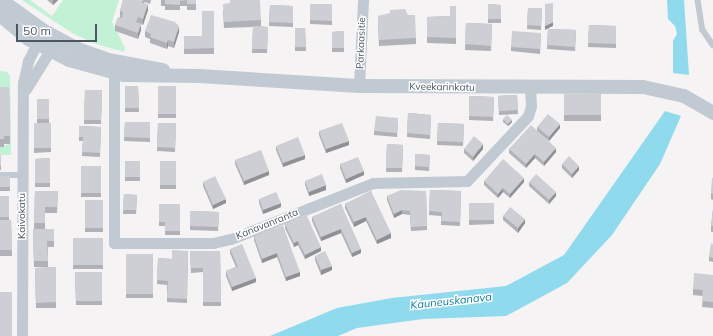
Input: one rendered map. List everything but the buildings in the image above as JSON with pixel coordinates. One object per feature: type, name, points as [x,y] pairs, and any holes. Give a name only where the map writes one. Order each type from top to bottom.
[{"type":"street","name":"Kveekarinkatu","points":[[0,0],[44,31],[108,60],[199,76]]},
{"type":"street","name":"Parkaasitie","points":[[359,86],[362,0]]},
{"type":"street","name":"Kveekarinkatu","points":[[0,15],[36,44],[83,66],[114,73],[144,77],[199,76],[359,86],[530,88],[643,87],[684,96],[712,109]]},
{"type":"street","name":"Kaivokatu","points":[[22,336],[23,97],[25,71],[36,44],[44,31]]},
{"type":"street","name":"Kaivokatu","points":[[23,97],[27,85],[58,38]]},
{"type":"street","name":"Kanavanranta","points":[[114,73],[114,243],[213,243],[231,238],[373,183],[467,180],[528,116],[531,106],[530,88]]},
{"type":"lane","points":[[698,0],[703,30],[713,45]]},
{"type":"lane","points":[[0,175],[22,175]]},
{"type":"green space","points":[[22,0],[30,0],[52,16],[63,0],[119,0],[112,22],[125,48],[124,52],[96,44],[72,33]]},
{"type":"green space","points":[[0,71],[7,72],[10,76],[11,155],[0,155],[0,147],[9,144],[0,94]]},
{"type":"water","points":[[667,0],[684,0],[689,75],[673,73],[673,41],[677,34],[675,26],[668,19]]},
{"type":"water","name":"Kauneuskanava","points":[[665,111],[681,116],[660,164],[612,235],[567,283],[506,316],[423,319],[357,328],[338,336],[270,336],[337,308],[392,298],[506,286],[564,255]]}]
